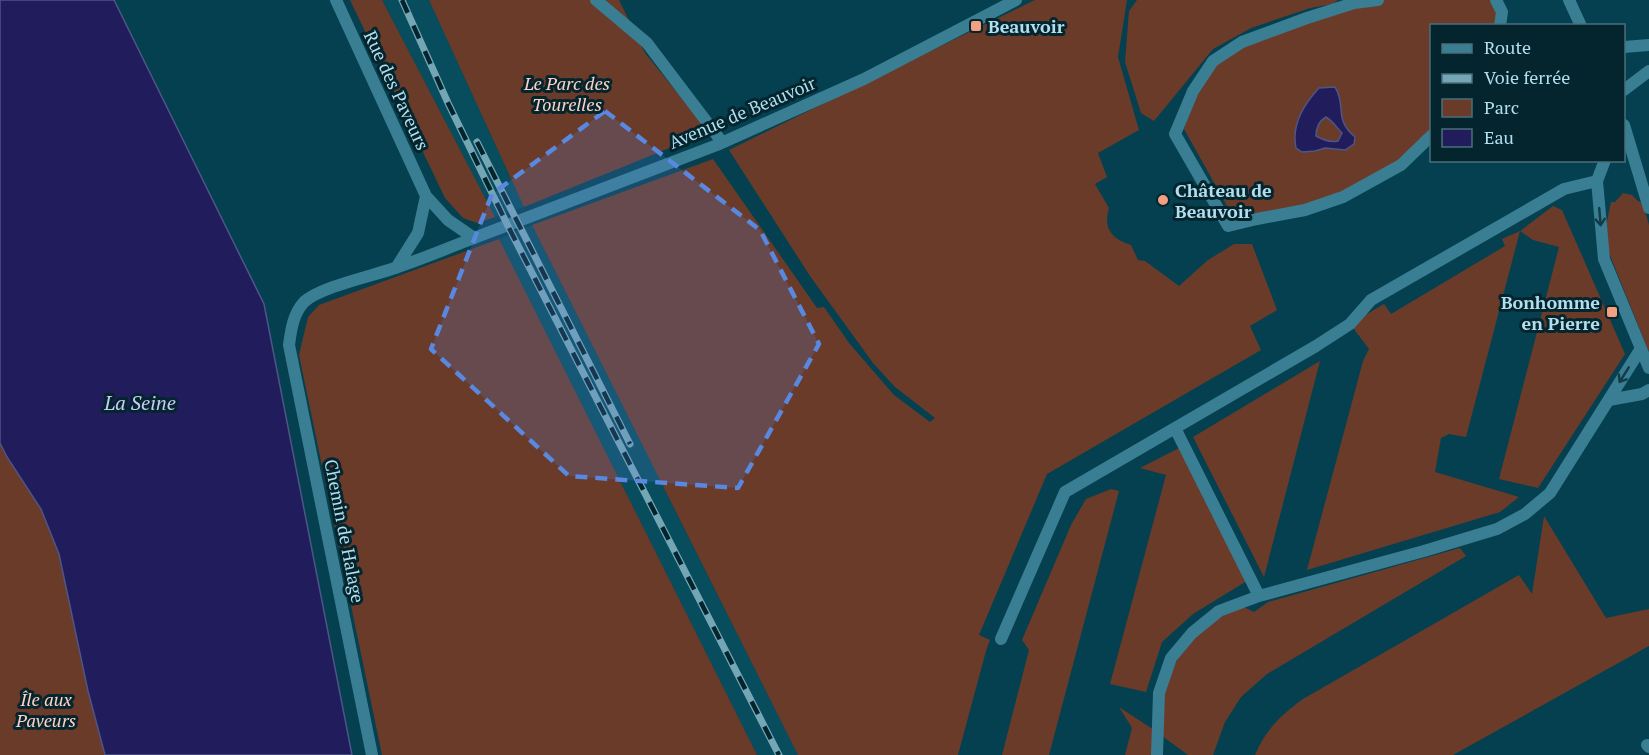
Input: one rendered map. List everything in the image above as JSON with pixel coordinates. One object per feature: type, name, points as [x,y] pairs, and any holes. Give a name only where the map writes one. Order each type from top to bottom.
[{"type":"street","name":"Rue des Paveurs","points":[[336,0],[426,196],[448,220],[474,238]]},
{"type":"street","points":[[596,0],[647,43],[722,142]]},
{"type":"street","name":"Avenue de Beauvoir","points":[[295,315],[302,304],[314,295],[396,268],[722,142],[864,79],[994,5],[1016,0]]},
{"type":"street","points":[[1378,0],[1354,3],[1242,42],[1213,61],[1193,92],[1175,134],[1228,226],[1305,210],[1342,197],[1401,165],[1430,136]]},
{"type":"street","points":[[1496,0],[1502,12],[1500,24]]},
{"type":"street","points":[[1569,0],[1580,24]]},
{"type":"street","points":[[1625,47],[1649,45]]},
{"type":"street","points":[[1625,89],[1649,71]]},
{"type":"street","points":[[1625,131],[1649,208]]},
{"type":"street","points":[[1604,162],[1597,181],[1604,259],[1649,368]]},
{"type":"street","points":[[1001,639],[1065,492],[1350,324],[1371,300],[1564,189],[1597,181]]},
{"type":"street","points":[[396,268],[418,233],[426,196]]},
{"type":"street","name":"Chemin de Halage","points":[[295,315],[289,345],[372,755]]},
{"type":"street","points":[[1158,755],[1159,693],[1172,658],[1192,633],[1219,611],[1258,596],[1497,529],[1525,514],[1550,493],[1640,350]]},
{"type":"street","points":[[1609,400],[1642,394],[1649,390]]},
{"type":"street","points":[[1175,428],[1258,596]]},
{"type":"highlighted area","points":[[605,111],[760,230],[819,344],[738,488],[569,476],[431,349],[492,194]]},
{"type":"shaded area","points":[[382,0],[429,0],[524,207],[495,217]]},
{"type":"shaded area","points":[[532,225],[798,755],[757,755],[499,239]]},
{"type":"green space","points":[[350,0],[382,0],[495,217],[477,223],[463,218],[445,198]]},
{"type":"green space","name":"Le Parc des Tourelles","points":[[429,0],[619,0],[645,53],[709,132],[524,207]]},
{"type":"green space","points":[[1035,0],[1127,0],[1118,57],[1139,130],[1098,153],[1107,177],[1095,184],[1109,208],[1107,221],[1110,232],[1118,240],[1131,245],[1138,260],[1145,261],[1179,286],[1208,260],[1234,244],[1252,244],[1277,310],[1250,326],[1261,350],[1047,474],[979,635],[990,640],[958,755],[798,755],[532,225],[713,159],[817,308],[824,307],[849,343],[894,395],[930,422],[935,418],[895,387],[873,363],[810,276],[729,150]]},
{"type":"green space","points":[[1137,0],[1337,1],[1251,28],[1213,49],[1154,121],[1141,113],[1125,62],[1129,11]]},
{"type":"green space","points":[[1378,0],[1496,0],[1500,24],[1430,24],[1430,136],[1401,165],[1343,197],[1257,219],[1231,213],[1184,129],[1193,91],[1213,61],[1242,42]]},
{"type":"green space","points":[[1623,193],[1632,195],[1643,203],[1649,225],[1649,352],[1609,253],[1606,226],[1611,202],[1615,202]]},
{"type":"green space","points":[[1553,206],[1562,210],[1625,354],[1538,488],[1499,479],[1559,247],[1533,240],[1520,231]]},
{"type":"green space","points":[[1520,231],[1466,437],[1449,434],[1441,438],[1435,472],[1519,497],[1500,512],[1307,570],[1363,361],[1369,349],[1350,324],[1384,304],[1391,314],[1505,246],[1502,239]]},
{"type":"green space","points":[[499,239],[757,755],[382,755],[299,355],[308,317],[319,305]]},
{"type":"green space","points":[[1320,361],[1264,577],[1193,437]]},
{"type":"green space","name":"Île aux Paveurs","points":[[0,443],[41,509],[59,554],[88,691],[105,755],[0,755]]},
{"type":"green space","points":[[1183,446],[1250,579],[1193,614],[1162,642],[1146,692],[1110,684],[1166,475],[1140,468]]},
{"type":"green space","points":[[1111,489],[1119,491],[1049,755],[1002,755],[1029,650],[1022,640],[1071,525],[1086,499]]},
{"type":"green space","points":[[1544,516],[1606,618],[1649,609],[1649,646],[1453,755],[1255,755],[1275,723],[1303,699],[1519,575],[1532,594]]},
{"type":"green space","points":[[1460,548],[1466,556],[1267,674],[1241,697],[1225,722],[1213,755],[1188,755],[1158,733],[1158,755],[1125,755],[1132,728],[1119,707],[1157,732],[1159,693],[1192,633],[1238,604],[1254,612],[1268,602]]},
{"type":"water","name":"La Seine","points":[[0,0],[114,0],[264,304],[352,755],[105,755],[88,691],[59,554],[41,509],[0,443]]},
{"type":"water","points":[[1335,87],[1338,94],[1344,124],[1355,137],[1354,144],[1345,150],[1325,148],[1302,152],[1296,148],[1295,131],[1300,115],[1319,88]],"holes":[[[1326,117],[1342,133],[1338,141],[1327,141],[1316,136],[1317,128]]]},
{"type":"railway","points":[[402,0],[448,103],[508,226],[779,755]]},
{"type":"railway","points":[[477,142],[630,444]]},
{"type":"place","name":"Beauvoir","points":[[976,26]]},
{"type":"place","name":"Château de Beauvoir","points":[[1163,200]]},
{"type":"place","name":"Bonhomme en Pierre","points":[[1612,312]]}]
